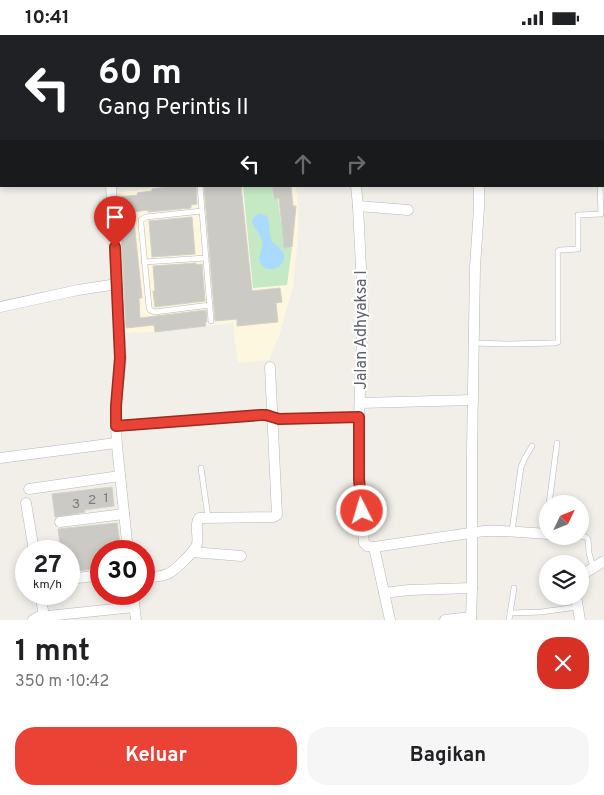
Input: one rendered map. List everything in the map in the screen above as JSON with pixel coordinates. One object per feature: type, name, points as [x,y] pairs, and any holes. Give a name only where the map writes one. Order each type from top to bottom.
[{"type":"street","points":[[111,187],[120,358],[116,406],[116,443],[127,540]]},
{"type":"street","name":"Jalan Adhyaksa I","points":[[356,187],[363,309],[359,479],[364,543],[367,546],[374,547]]},
{"type":"street","points":[[445,620],[471,619],[475,267],[479,187]]},
{"type":"street","points":[[358,206],[408,210]]},
{"type":"street","points":[[0,307],[117,284]]},
{"type":"street","points":[[155,576],[170,573],[192,552],[197,544],[198,519],[202,517],[276,516],[270,367]]},
{"type":"street","points":[[360,403],[473,400]]},
{"type":"street","points":[[116,426],[261,415],[279,419],[359,417]]},
{"type":"street","points":[[0,458],[116,443]]},
{"type":"street","points":[[29,489],[120,476]]},
{"type":"street","points":[[26,503],[32,540]]},
{"type":"street","points":[[60,522],[124,514]]},
{"type":"street","points":[[390,620],[374,547],[484,531],[539,533]]},
{"type":"street","points":[[192,552],[240,556]]},
{"type":"street","points":[[589,570],[604,561]]},
{"type":"street","points":[[384,593],[409,590],[472,588]]},
{"type":"street","points":[[42,605],[44,616]]},
{"type":"street","points":[[32,620],[36,617],[44,616],[97,615],[134,607],[136,620]]},
{"type":"street","points":[[578,607],[580,620]]},
{"type":"lane","points":[[200,187],[211,321]]},
{"type":"lane","points":[[474,343],[537,344],[558,342],[558,251],[578,249],[578,215],[602,214],[600,187]]},
{"type":"lane","points":[[202,211],[143,218],[141,224],[144,262],[149,307],[152,311],[210,305]]},
{"type":"lane","points":[[144,262],[206,258]]},
{"type":"lane","points":[[550,495],[557,443]]},
{"type":"lane","points":[[512,531],[521,467],[532,446]]},
{"type":"lane","points":[[201,468],[208,517]]},
{"type":"lane","points":[[588,545],[593,567]]},
{"type":"lane","points":[[509,620],[514,588]]},
{"type":"lane","points":[[510,613],[541,612],[578,607]]},
{"type":"shaded area","points":[[158,187],[296,187],[298,234],[293,286],[280,333],[269,360],[238,363],[233,323],[155,332],[126,333],[113,193]]},
{"type":"green space","points":[[243,187],[272,187],[273,199],[278,199],[284,248],[292,248],[287,285],[253,288]]},
{"type":"water","points":[[258,214],[267,216],[271,239],[282,250],[284,255],[279,267],[268,269],[261,264],[262,242],[252,221]]},
{"type":"building","points":[[196,187],[197,204],[191,205],[191,208],[133,212],[142,298],[139,298],[140,318],[206,310],[206,326],[155,332],[154,325],[126,328],[119,197],[138,195],[137,193],[152,191],[152,189]]},
{"type":"building","points":[[204,187],[241,187],[252,291],[280,288],[282,302],[276,303],[278,322],[237,326],[237,319],[215,321]]},
{"type":"building","points":[[272,187],[291,187],[293,206],[296,206],[292,247],[284,248],[279,198],[274,199]]},
{"type":"building","points":[[192,217],[195,254],[152,257],[149,221]]},
{"type":"building","points":[[196,263],[196,265],[202,264],[205,301],[155,307],[153,266]]},
{"type":"building","points":[[112,487],[114,506],[84,510],[85,512],[55,517],[52,494]]},
{"type":"building","points":[[117,523],[119,540],[90,540],[90,569],[80,571],[80,540],[60,540],[58,529]]},
{"type":"route","points":[[115,247],[120,334],[120,377],[115,416],[116,426],[261,415],[279,419],[359,417],[359,479],[362,511]]}]
